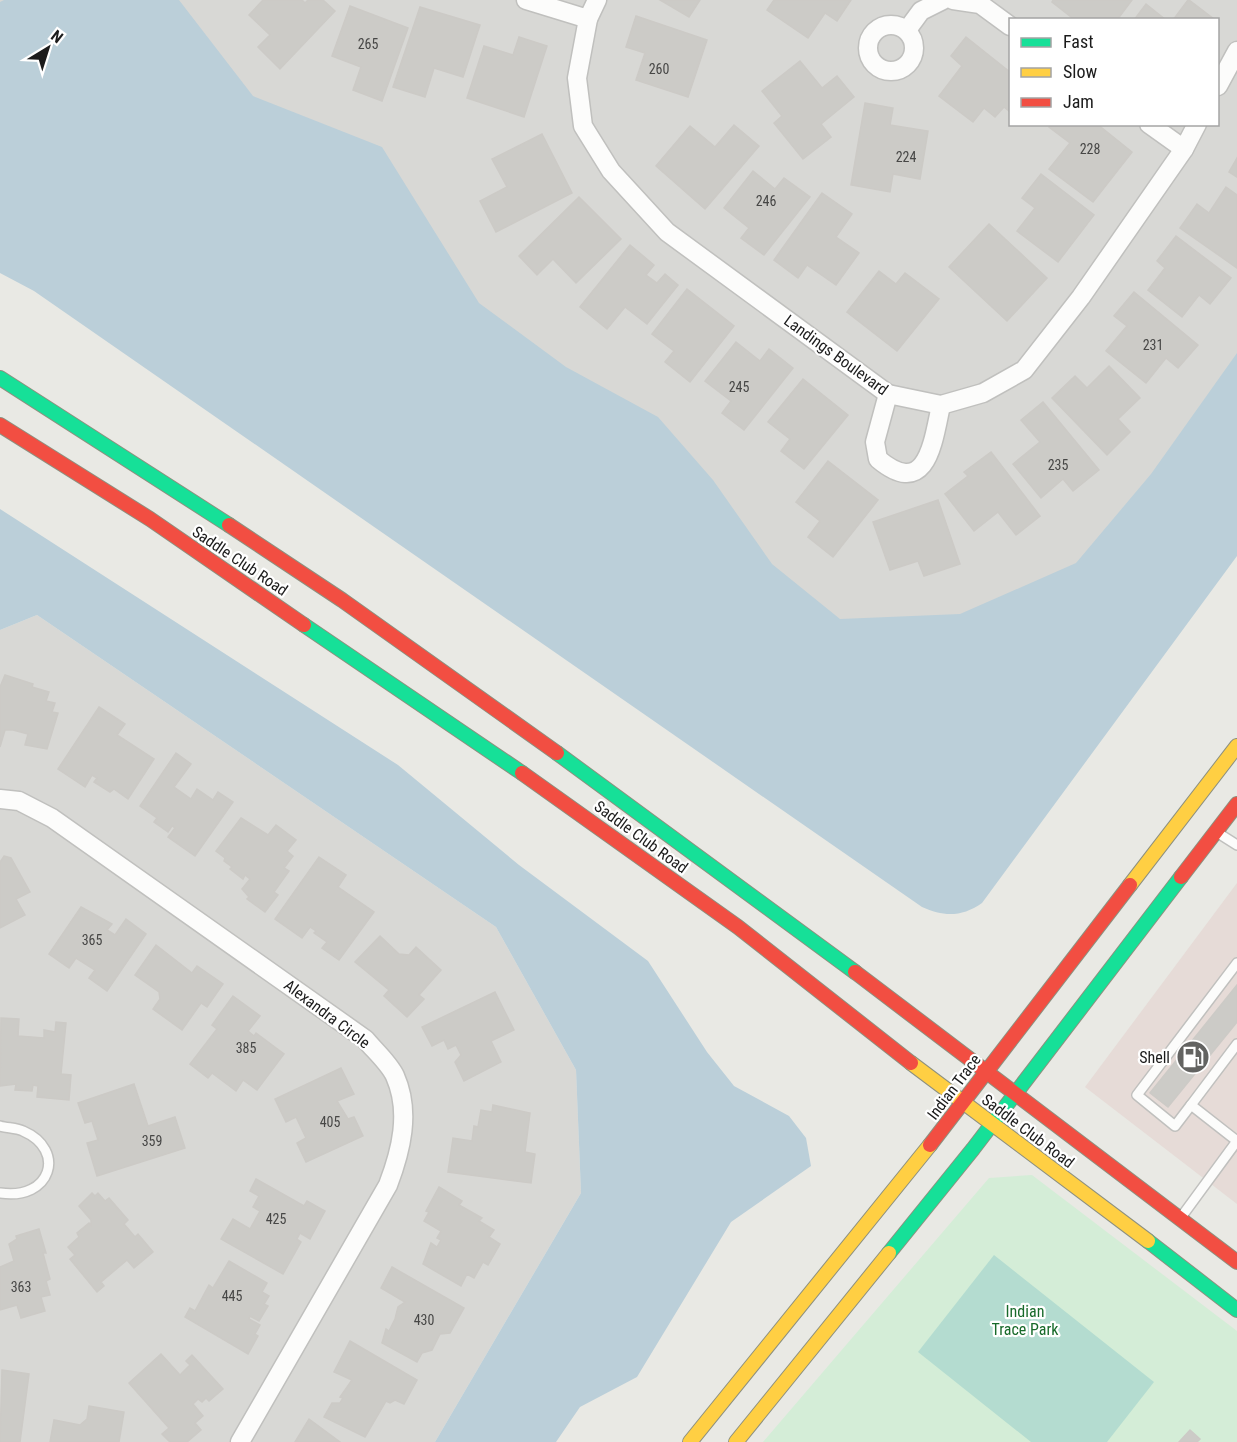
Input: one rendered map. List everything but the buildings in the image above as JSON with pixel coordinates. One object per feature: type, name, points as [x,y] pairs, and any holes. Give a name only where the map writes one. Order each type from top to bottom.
[{"type":"street","points":[[526,0],[588,19]]},
{"type":"street","name":"Landings Boulevard","points":[[597,0],[588,19],[577,78],[583,126],[611,171],[667,232],[888,394],[941,405],[982,393],[1023,370],[1082,297],[1184,149],[1196,126]]},
{"type":"street","points":[[907,30],[921,11],[943,0]]},
{"type":"street","points":[[953,0],[980,4],[1009,25]]},
{"type":"street","points":[[1219,84],[1237,51]]},
{"type":"street","points":[[1152,126],[1184,149]]},
{"type":"street","name":"Saddle Club Road","points":[[0,378],[176,490],[342,600],[692,850],[987,1070],[1237,1262]]},
{"type":"street","points":[[888,394],[875,442],[878,459],[892,471],[906,474],[920,469],[930,455],[941,405]]},
{"type":"street","name":"Saddle Club Road","points":[[0,424],[150,519],[548,791],[738,927],[962,1103],[1126,1224],[1237,1311]]},
{"type":"street","name":"Indian Trace","points":[[690,1442],[962,1103],[1237,746]]},
{"type":"street","name":"Alexandra Circle","points":[[0,799],[19,801],[52,818],[365,1039],[395,1075],[403,1109],[401,1150],[388,1185],[240,1442]]},
{"type":"street","points":[[736,1442],[991,1125],[1237,804]]},
{"type":"lane","points":[[1216,832],[1237,845]]},
{"type":"lane","points":[[1237,963],[1137,1095],[1175,1126],[1237,1044]]},
{"type":"lane","points":[[1180,1218],[1237,1141],[1191,1105]]},
{"type":"lane","points":[[0,1126],[24,1131],[42,1145],[49,1161],[45,1180],[35,1190],[15,1195],[0,1193]]},
{"type":"shaded area","points":[[0,0],[1237,0],[1237,446],[977,788],[0,157]]},
{"type":"shaded area","points":[[37,615],[496,927],[576,1070],[581,1193],[435,1442],[0,1442],[0,630]]},
{"type":"shaded area","points":[[1237,883],[1237,1204],[1085,1087]]},
{"type":"green space","name":"Indian Trace Park","points":[[1032,1175],[1237,1331],[1237,1442],[763,1442],[989,1178]]},
{"type":"green space","points":[[994,1255],[1154,1382],[1107,1442],[1031,1442],[918,1352]]},
{"type":"water","points":[[4,0],[179,0],[253,96],[382,147],[479,303],[566,367],[658,417],[713,480],[772,564],[840,619],[960,614],[1076,563],[1151,474],[1237,353],[1237,556],[982,903],[975,908],[953,914],[938,913],[922,907],[34,291],[0,273],[0,2]]},
{"type":"water","points":[[0,509],[398,765],[519,865],[648,961],[707,1052],[734,1086],[789,1116],[806,1138],[811,1166],[731,1222],[637,1377],[580,1407],[556,1442],[435,1442],[581,1193],[576,1070],[496,927],[37,615],[0,630]]},
{"type":"traffic: fast","points":[[0,378],[229,525]]},
{"type":"traffic: fast","points":[[304,625],[522,773]]},
{"type":"traffic: fast","points":[[557,753],[855,972]]},
{"type":"traffic: fast","points":[[889,1253],[973,1149],[1181,877]]},
{"type":"traffic: fast","points":[[1148,1241],[1237,1310]]},
{"type":"traffic: slow","points":[[1130,885],[1237,746]]},
{"type":"traffic: slow","points":[[911,1063],[1148,1241]]},
{"type":"traffic: slow","points":[[690,1442],[930,1145]]},
{"type":"traffic: slow","points":[[736,1442],[889,1253]]},
{"type":"traffic: jam","points":[[0,425],[150,519],[304,625]]},
{"type":"traffic: jam","points":[[229,525],[342,600],[557,753]]},
{"type":"traffic: jam","points":[[522,773],[738,927],[911,1063]]},
{"type":"traffic: jam","points":[[1181,877],[1237,804]]},
{"type":"traffic: jam","points":[[930,1145],[1130,885]]},
{"type":"traffic: jam","points":[[855,972],[1237,1262]]},
{"type":"place","name":"Shell","points":[[1193,1057]]}]
